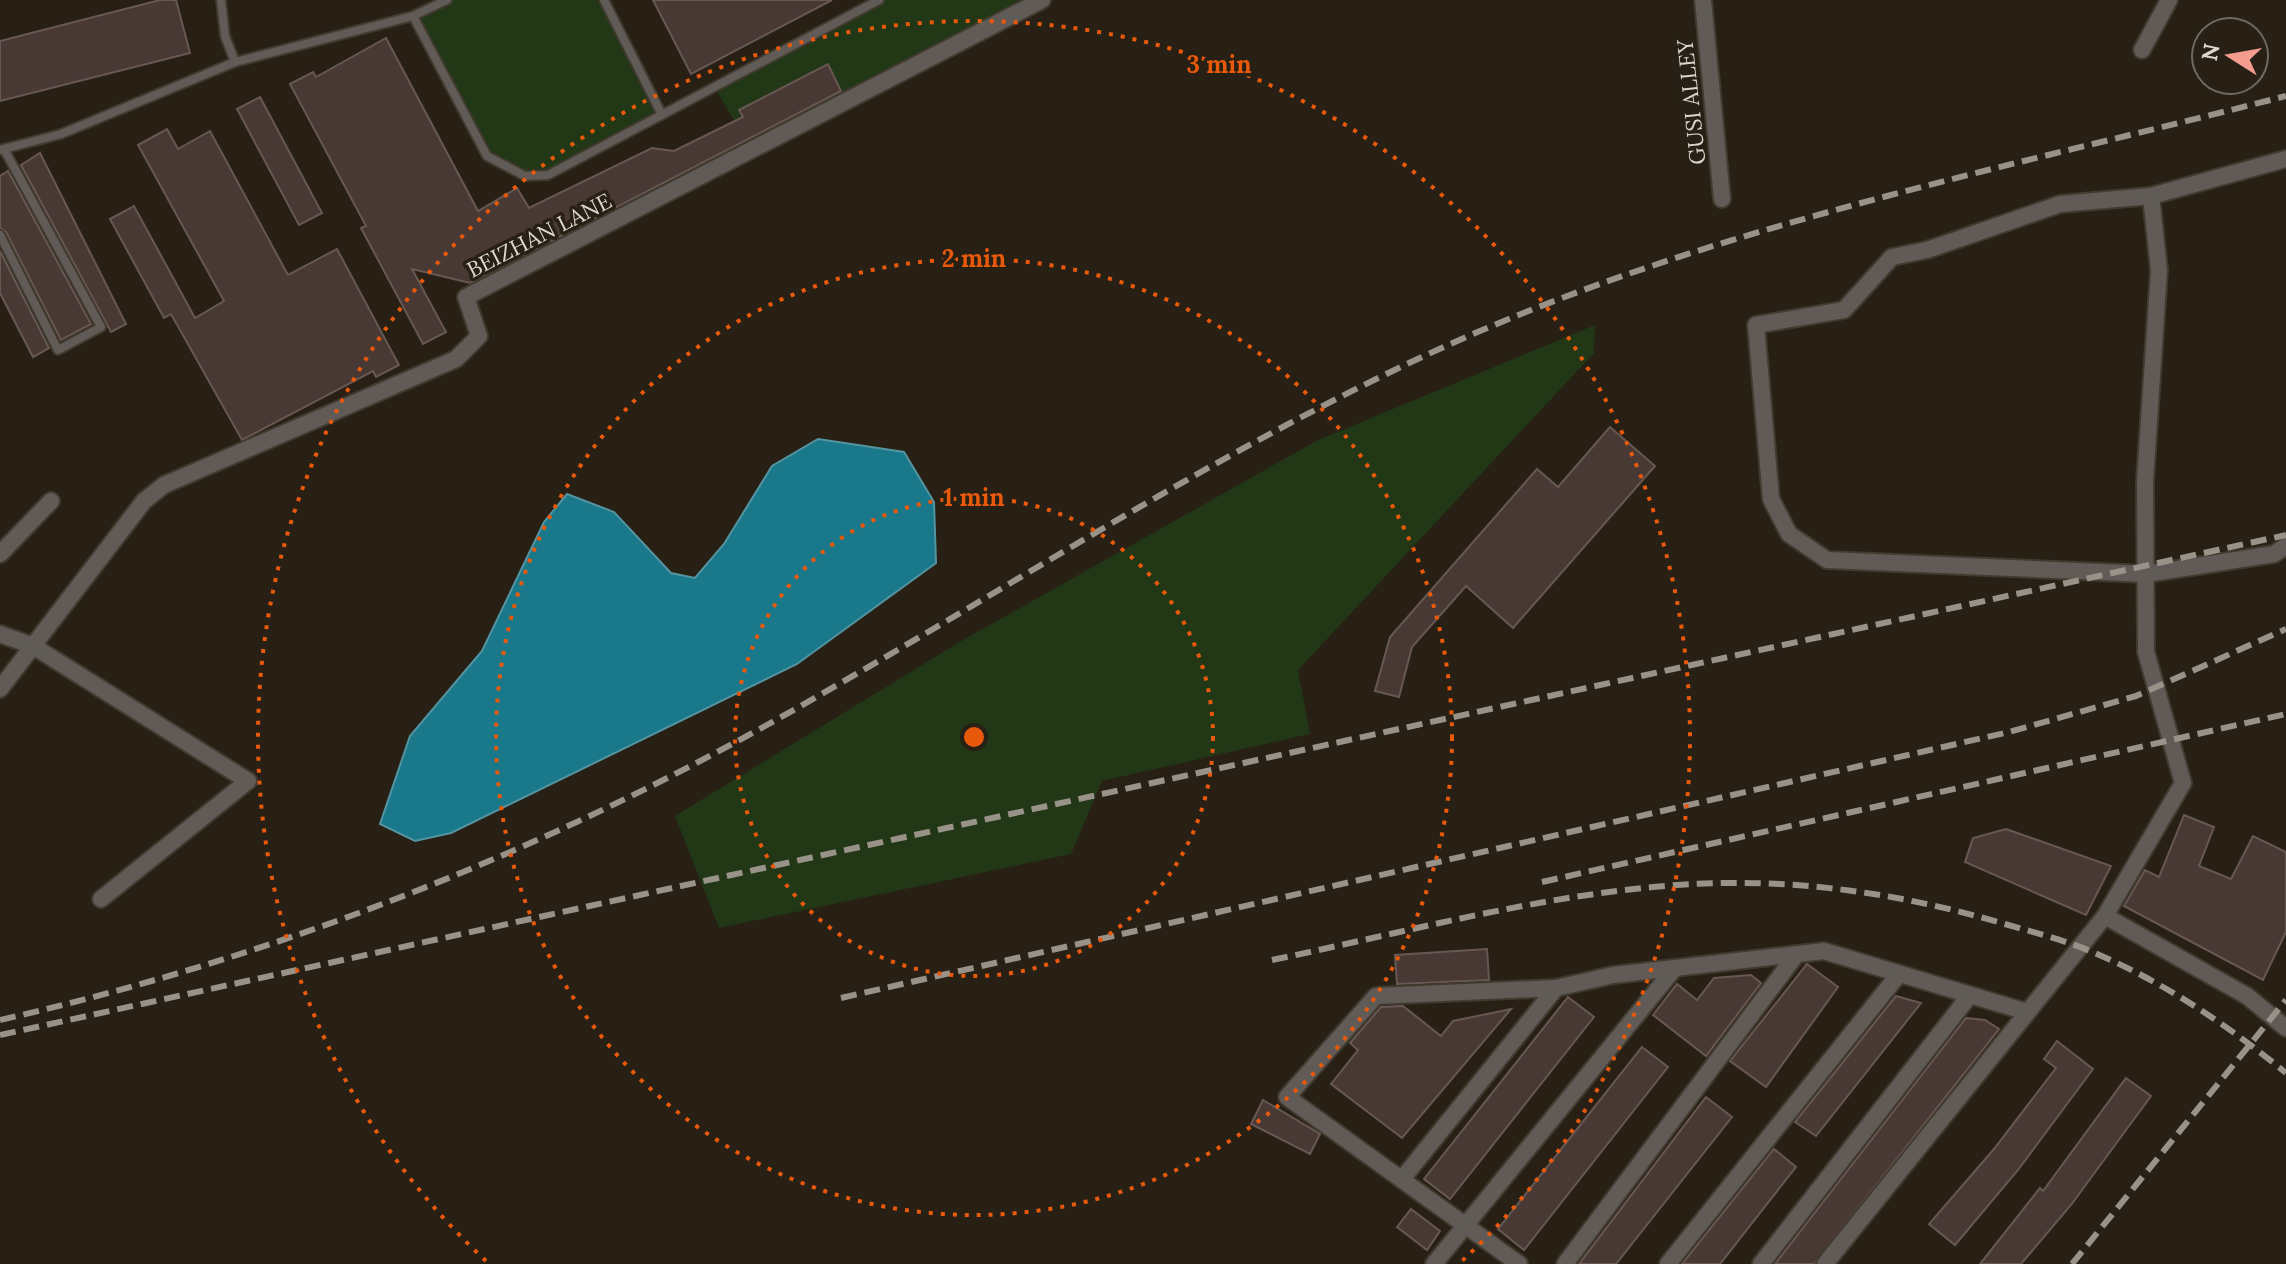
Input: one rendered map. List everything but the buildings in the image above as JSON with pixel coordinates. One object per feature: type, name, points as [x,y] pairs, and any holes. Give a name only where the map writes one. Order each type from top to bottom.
[{"type":"street","name":"BEIZHAN LANE","points":[[0,689],[144,501],[164,485],[456,359],[479,336],[466,297],[1042,0]]},
{"type":"street","name":"GUSI ALLEY","points":[[1703,0],[1722,199]]},
{"type":"street","points":[[2142,50],[2169,0]]},
{"type":"street","points":[[2286,159],[2151,196],[2060,204],[1927,250],[1892,257],[1844,310],[1756,325],[1771,499],[1789,534],[1827,560],[2146,574],[2274,554],[2286,546]]},
{"type":"street","points":[[1825,1264],[2105,916],[2183,783],[2146,652],[2145,481],[2159,270],[2151,196]]},
{"type":"street","points":[[0,554],[51,501]]},
{"type":"street","points":[[0,634],[33,646],[248,781],[101,899]]},
{"type":"street","points":[[2105,916],[2247,996],[2286,1028]]},
{"type":"street","points":[[1519,1264],[1287,1097],[1376,996],[1556,988],[1613,975],[1824,951],[2027,1012]]},
{"type":"street","points":[[1565,1264],[1796,955]]},
{"type":"street","points":[[1434,1264],[1674,969]]},
{"type":"street","points":[[1668,1264],[1899,974]]},
{"type":"street","points":[[1402,1179],[1556,988]]},
{"type":"street","points":[[1761,1264],[1970,995]]},
{"type":"lane","points":[[221,0],[225,36],[235,62]]},
{"type":"lane","points":[[0,235],[58,350],[101,327],[2,149],[61,134],[235,62],[413,16],[447,0]]},
{"type":"lane","points":[[604,0],[662,115]]},
{"type":"lane","points":[[413,16],[487,156],[525,176],[548,175],[879,0]]},
{"type":"green space","points":[[447,0],[604,0],[662,115],[551,174],[525,176],[487,156],[413,16]]},
{"type":"green space","points":[[879,0],[1042,0],[752,150],[714,87]]},
{"type":"green space","points":[[1595,325],[1594,353],[1298,670],[1310,734],[1102,781],[1071,854],[719,928],[675,816],[963,640],[1318,440]]},
{"type":"water","points":[[818,439],[904,452],[934,502],[936,563],[797,664],[451,833],[415,841],[380,824],[410,736],[482,651],[544,522],[567,494],[614,512],[671,573],[695,578],[724,544],[772,466]]},
{"type":"railway","points":[[0,1020],[199,967],[296,935],[393,900],[582,819],[765,726],[1242,449],[1405,365],[1510,318],[1728,241],[1839,209],[2286,96]]},
{"type":"railway","points":[[0,1035],[2286,535]]},
{"type":"railway","points":[[841,998],[2009,732],[2136,696],[2286,629]]},
{"type":"railway","points":[[1542,882],[2286,714]]},
{"type":"railway","points":[[1272,960],[1509,909],[1605,893],[1653,887],[1743,883],[1831,888],[1962,912],[2086,949],[2147,978],[2196,1007],[2286,1073]]},
{"type":"railway","points":[[2072,1264],[2286,1000]]}]
